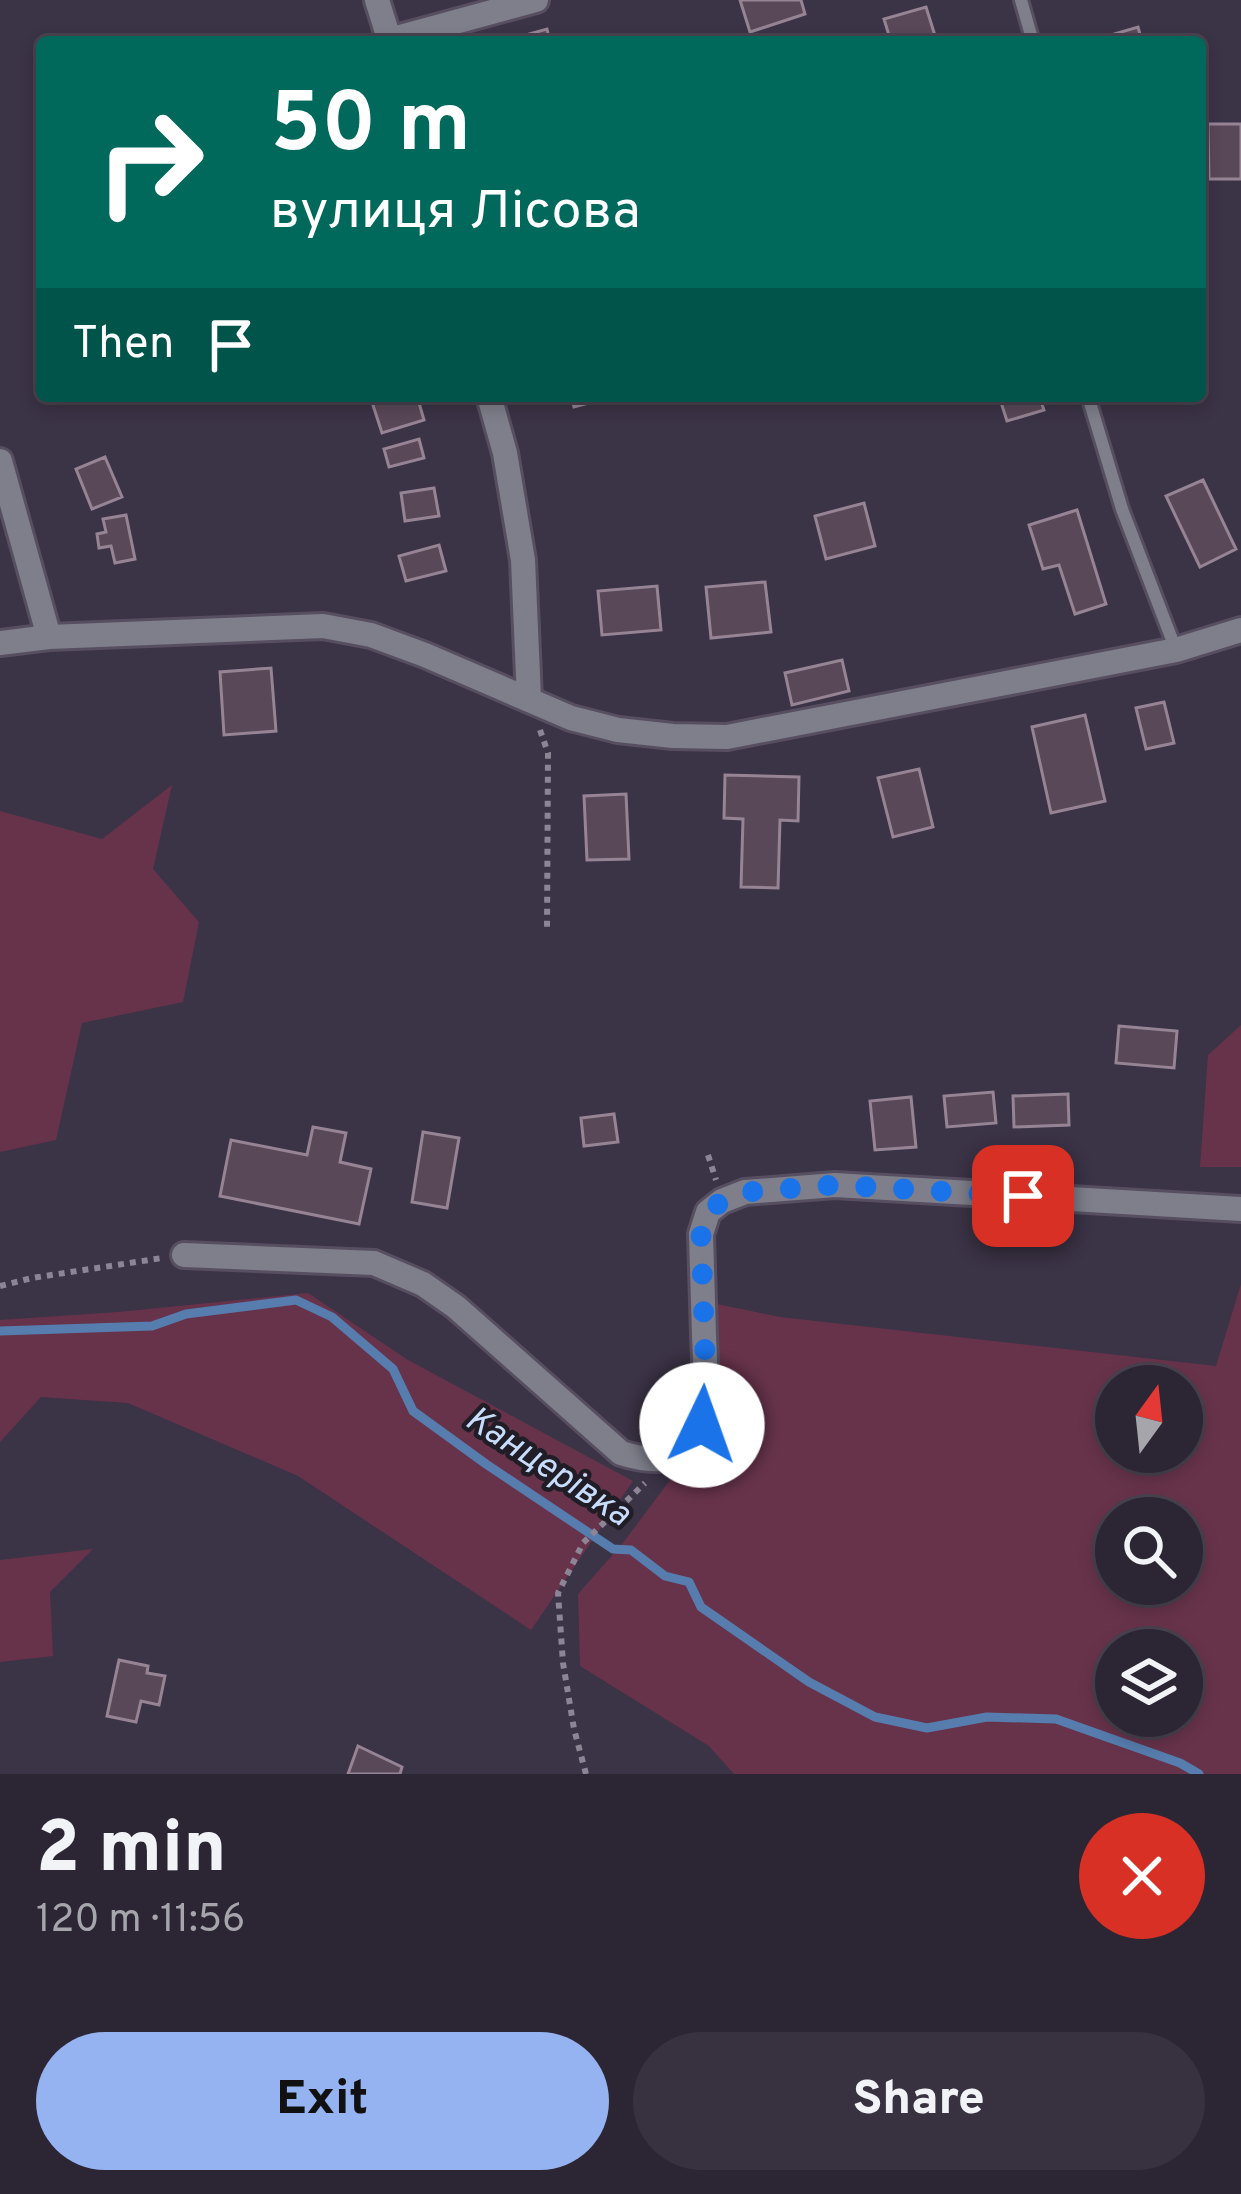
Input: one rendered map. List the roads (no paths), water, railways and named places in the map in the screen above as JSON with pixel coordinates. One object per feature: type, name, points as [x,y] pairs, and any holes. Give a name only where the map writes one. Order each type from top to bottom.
[{"type":"street","points":[[376,0],[387,36]]},
{"type":"street","points":[[407,36],[536,0]]},
{"type":"street","points":[[491,402],[506,453],[523,560],[529,699]]},
{"type":"street","points":[[0,461],[49,637]]},
{"type":"street","points":[[0,643],[323,626],[370,635],[571,718],[618,730],[727,736],[1176,650],[1241,630]]},
{"type":"street","points":[[184,1255],[374,1263],[423,1284],[456,1307],[621,1453],[645,1460],[670,1459],[702,1425],[706,1385],[701,1234],[708,1212],[722,1201],[745,1192],[836,1185],[1241,1209]]},
{"type":"lane","points":[[1021,0],[1031,36]]},
{"type":"lane","points":[[1090,402],[1123,509],[1176,650]]},
{"type":"waterway","name":"Канцерівка","points":[[0,1331],[152,1326],[186,1314],[296,1300],[332,1317],[393,1369],[413,1411],[486,1464],[613,1549],[631,1550],[665,1576],[689,1582],[701,1607],[809,1682],[875,1717],[927,1728],[987,1717],[1056,1719],[1199,1774]]}]
